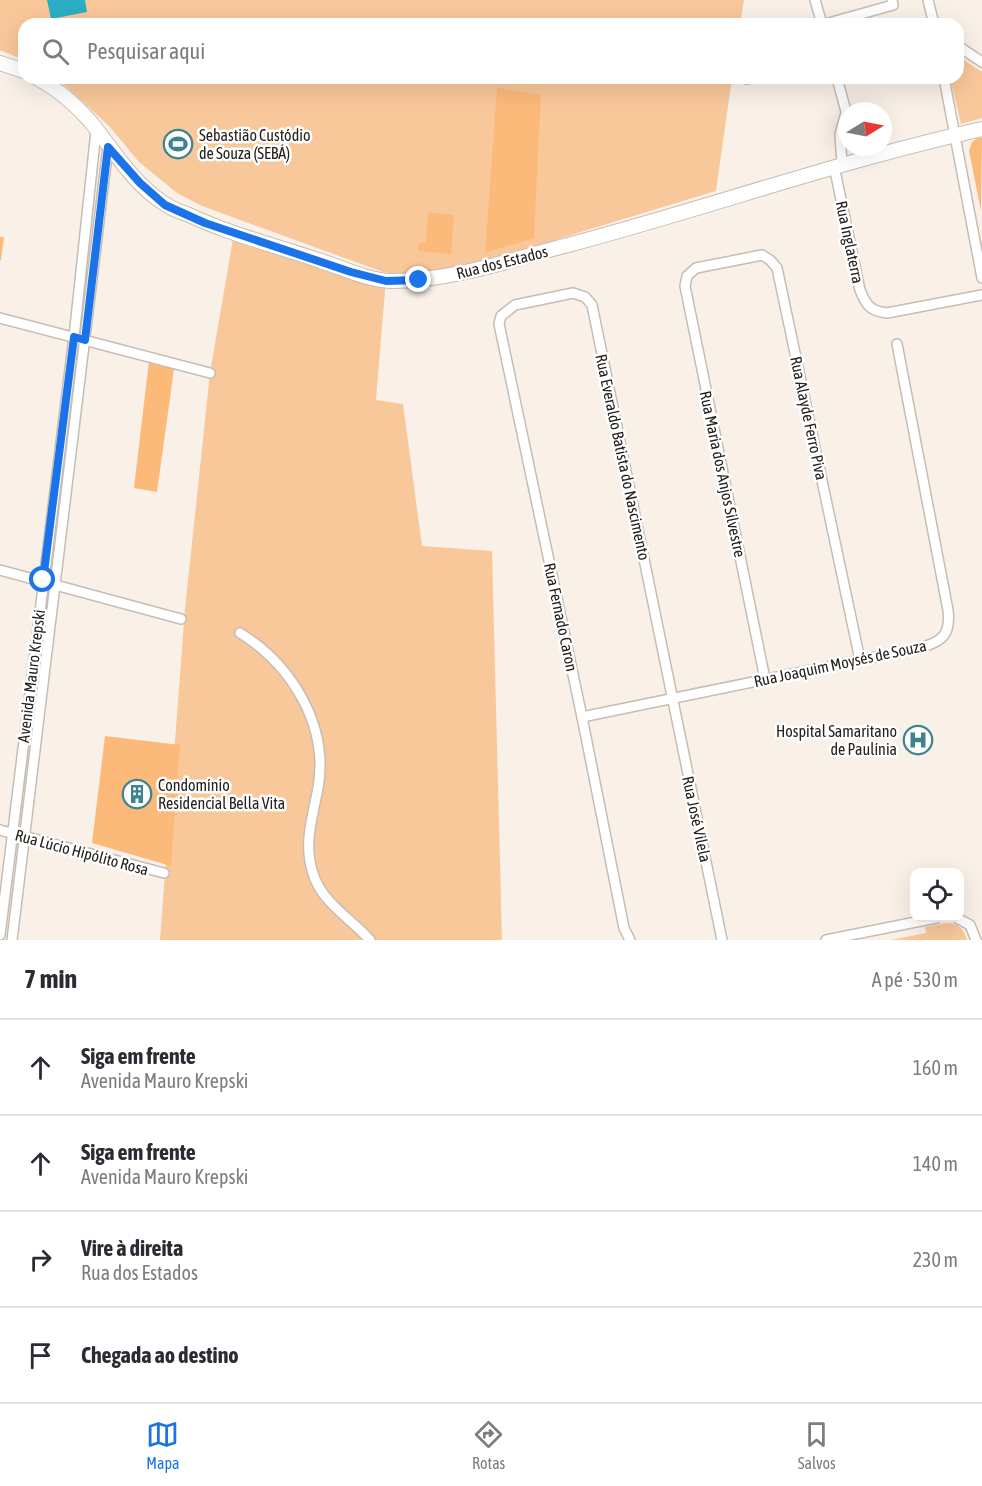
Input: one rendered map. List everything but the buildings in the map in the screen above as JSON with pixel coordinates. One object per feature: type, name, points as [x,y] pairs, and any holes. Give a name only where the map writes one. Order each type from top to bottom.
[{"type":"street","points":[[815,0],[822,18]]},
{"type":"street","points":[[846,18],[893,5],[892,0]]},
{"type":"street","points":[[928,0],[932,18]]},
{"type":"street","points":[[964,50],[982,62]]},
{"type":"street","points":[[0,63],[18,69]]},
{"type":"street","name":"Rua dos Estados","points":[[48,84],[81,112],[140,183],[165,205],[205,223],[248,238],[351,272],[386,281],[419,280],[468,272],[646,224],[838,165],[857,156]]},
{"type":"street","points":[[838,84],[843,102]]},
{"type":"street","points":[[945,84],[982,278]]},
{"type":"street","name":"Rua dos Estados","points":[[892,147],[982,129]]},
{"type":"street","name":"Avenida Mauro Krepski","points":[[0,935],[74,337],[96,131]]},
{"type":"street","name":"Avenida Mauro Krepski","points":[[12,940],[108,147]]},
{"type":"street","points":[[838,165],[839,156]]},
{"type":"street","name":"Rua Inglaterra","points":[[838,165],[860,290],[866,305],[874,311],[887,313],[982,295]]},
{"type":"street","name":"Rua Alayde Ferro Piva","points":[[691,271],[696,268],[762,255],[771,260],[777,268],[860,660]]},
{"type":"street","name":"Rua Maria dos Anjos Silvestre","points":[[691,271],[687,276],[685,286],[765,679]]},
{"type":"street","name":"Rua Everaldo Batista do Nascimento","points":[[508,309],[515,305],[573,293],[585,297],[592,305],[672,697]]},
{"type":"street","name":"Rua Fernado Caron","points":[[508,309],[501,316],[499,324],[624,928],[630,940]]},
{"type":"street","points":[[0,318],[210,373]]},
{"type":"street","name":"Rua Joaquim Moysés de Souza","points":[[582,717],[920,648],[940,641],[947,633],[949,621],[897,344]]},
{"type":"street","points":[[0,570],[55,583],[181,619]]},
{"type":"street","points":[[240,633],[272,656],[295,685],[309,713],[316,734],[319,776],[309,830],[311,866],[315,879],[327,898],[370,940]]},
{"type":"street","name":"Rua José Vilela","points":[[672,697],[722,940]]},
{"type":"street","name":"Rua Lúcio Hipólito Rosa","points":[[0,830],[164,873]]},
{"type":"street","points":[[826,940],[916,922]]},
{"type":"street","points":[[964,922],[970,925],[976,940]]},
{"type":"street","name":"Rua Fernado Caron","points":[[623,940],[624,928]]},
{"type":"shaded area","points":[[0,0],[744,0],[741,18],[18,18],[18,58],[0,50]]},
{"type":"shaded area","points":[[964,60],[982,72],[982,118],[961,124],[951,84],[964,84]]},
{"type":"shaded area","points":[[64,84],[731,84],[716,191],[502,258],[455,270],[431,273],[383,272],[202,206],[177,193],[139,162],[109,126]]},
{"type":"shaded area","points":[[234,233],[386,278],[376,400],[403,404],[422,546],[492,551],[502,940],[160,940],[185,609],[210,373]]},
{"type":"shaded area","points":[[946,923],[960,927],[967,940],[891,940],[926,933],[925,927]]},
{"type":"water","points":[[47,0],[85,0],[87,12],[51,18]]},
{"type":"place","name":"Sebastião Custódio de Souza (SEBÁ)","points":[[178,144]]},
{"type":"place","name":"Hospital Samaritano de Paulínia","points":[[918,740]]},
{"type":"place","name":"Condomínio Residencial Bella Vita","points":[[137,794]]},
{"type":"route","points":[[43,580],[74,337],[85,340],[108,147],[140,183],[165,205],[205,223],[351,272],[386,281],[419,280]]}]
